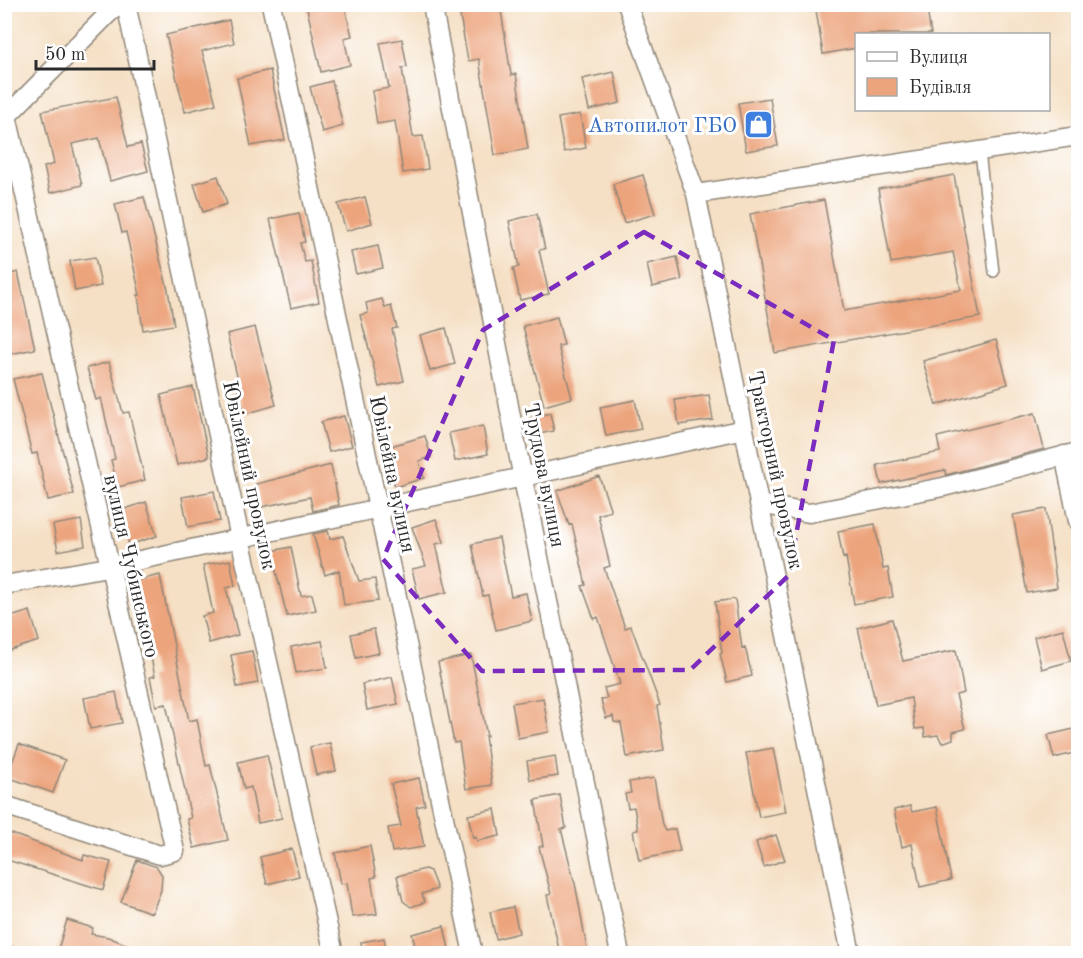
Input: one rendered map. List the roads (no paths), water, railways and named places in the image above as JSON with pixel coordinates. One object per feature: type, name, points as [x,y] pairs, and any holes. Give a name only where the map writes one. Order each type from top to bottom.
[{"type":"street","points":[[6,118],[118,4]]},
{"type":"street","name":"Ювілейний провулок","points":[[126,4],[240,538],[334,954]]},
{"type":"street","name":"Ювілейна вулиця","points":[[271,4],[473,954]]},
{"type":"street","name":"Трудова вулиця","points":[[432,4],[523,478],[620,954]]},
{"type":"street","name":"Тракторний провулок","points":[[627,4],[696,194],[851,954]]},
{"type":"street","name":"вулиця Чубинського","points":[[4,805],[160,855],[175,851],[6,118]]},
{"type":"street","points":[[696,194],[1078,136]]},
{"type":"street","points":[[4,585],[108,567],[744,429]]},
{"type":"street","points":[[759,504],[809,513],[943,487],[1071,453],[1078,521]]},
{"type":"lane","points":[[980,152],[994,272]]},
{"type":"place","name":"Автопилот ГБО","points":[[758,125]]}]
